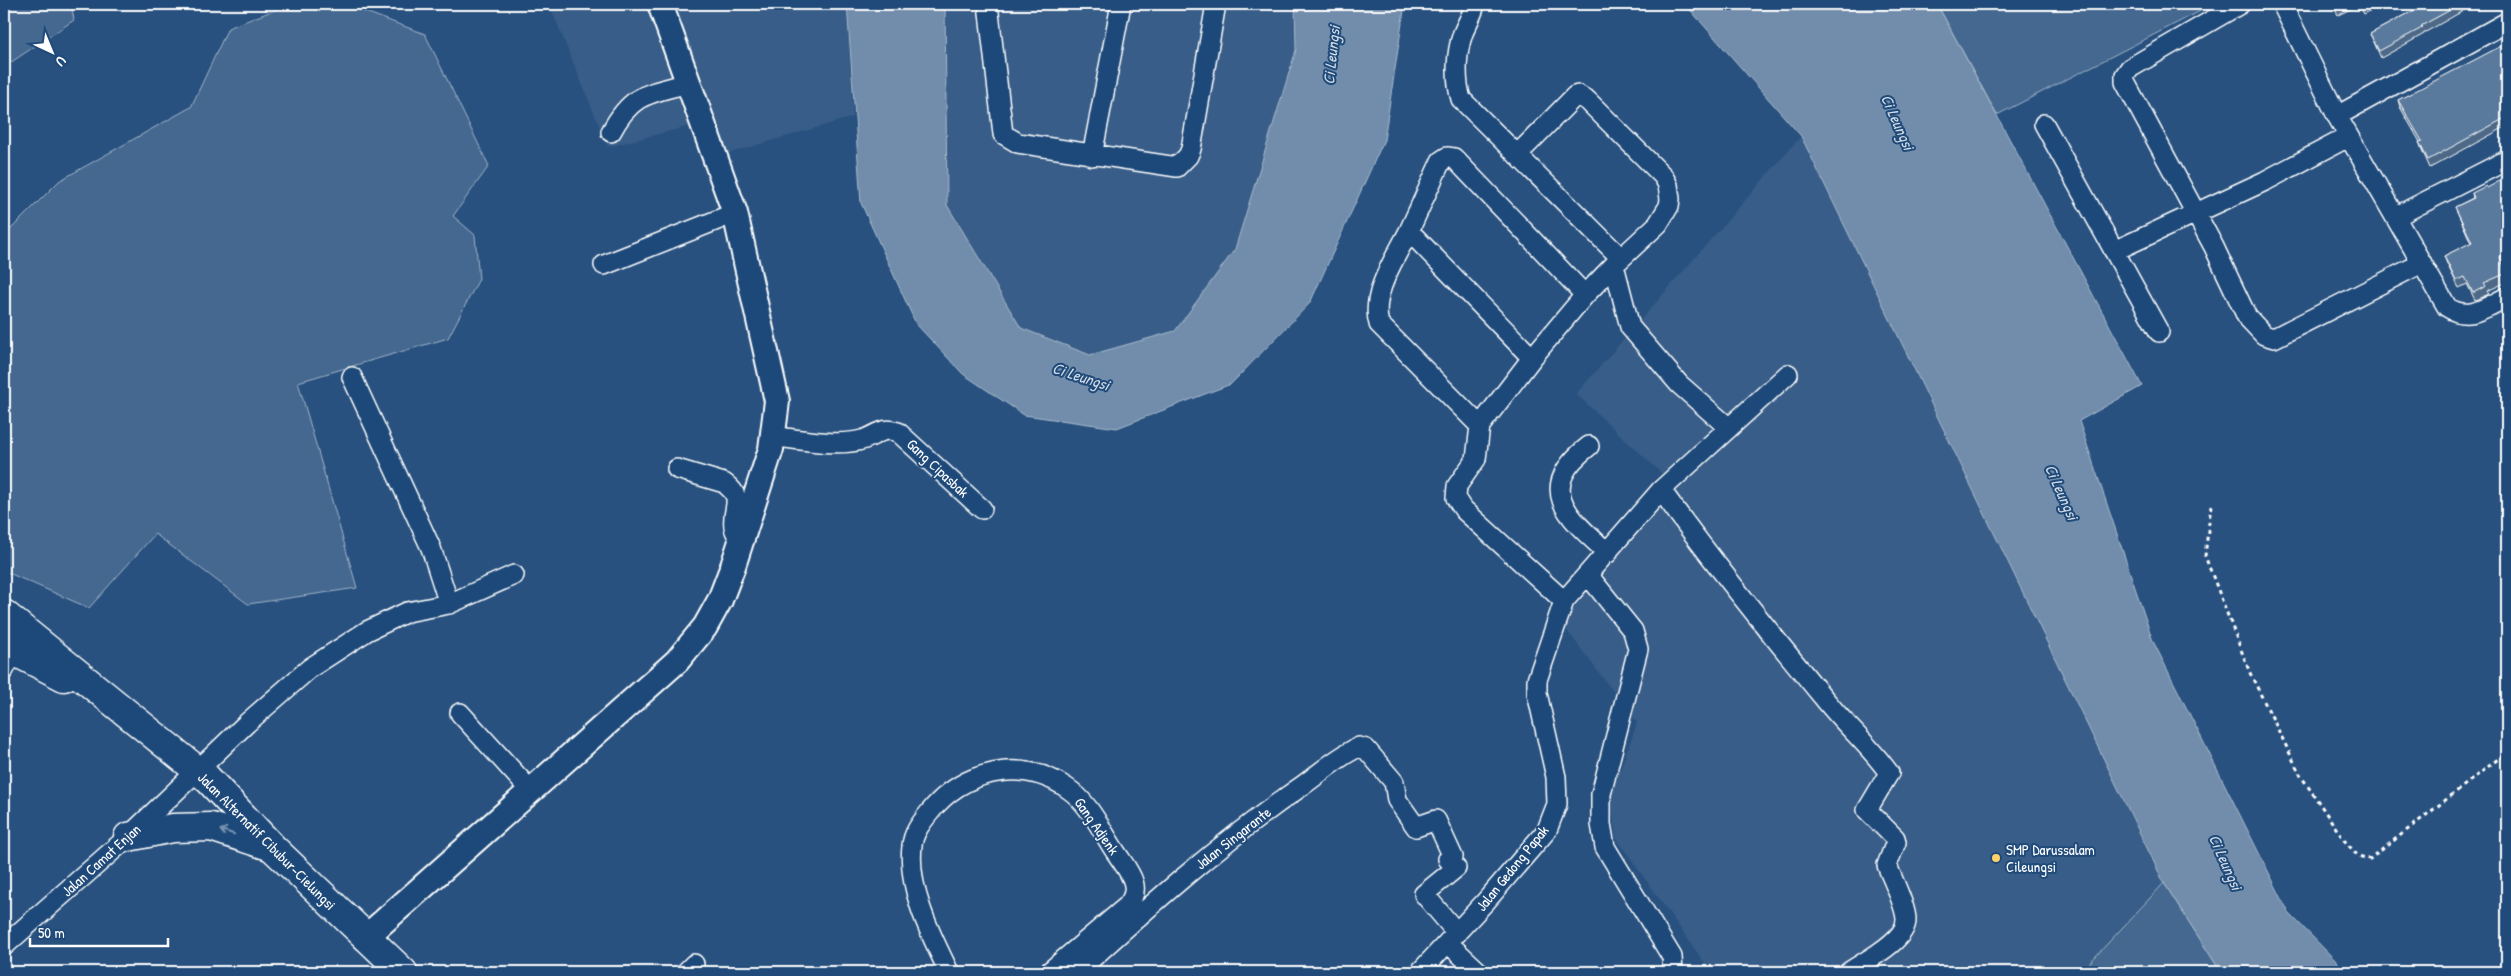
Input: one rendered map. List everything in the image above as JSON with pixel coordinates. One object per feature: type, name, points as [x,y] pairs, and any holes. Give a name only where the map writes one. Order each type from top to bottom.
[{"type":"highway","name":"Jalan Alternatif Cibubur-Cielungsi","points":[[4,614],[13,651]]},
{"type":"highway","name":"Jalan Alternatif Cibubur-Cielungsi","points":[[4,626],[13,651],[104,695],[207,778],[273,848],[365,938],[403,972]]},
{"type":"highway","points":[[128,836],[173,828],[211,827],[273,848]]},
{"type":"main road","points":[[365,938],[677,661],[705,627],[720,600],[742,542],[774,437],[777,401],[735,213],[660,4]]},
{"type":"street","points":[[988,4],[988,20],[1004,134],[1018,143],[1092,156],[1178,167],[1191,149],[1216,4]]},
{"type":"street","points":[[1092,156],[1121,4]]},
{"type":"street","points":[[1475,4],[1462,35],[1457,86],[1462,99],[1518,155],[1617,262],[1630,328],[1679,384],[1729,428]]},
{"type":"street","points":[[2240,4],[2130,68],[2125,75],[2125,82],[2247,317],[2269,338],[2274,338],[2422,263]]},
{"type":"street","points":[[2282,4],[2348,137],[2447,306],[2457,314],[2471,314],[2507,297]]},
{"type":"street","points":[[2337,116],[2507,22]]},
{"type":"street","points":[[611,132],[622,113],[640,97],[688,83]]},
{"type":"street","points":[[1518,155],[1578,95],[1588,101],[1663,176],[1668,185],[1669,206],[1658,224],[1617,262],[1585,296],[1532,358],[1480,426],[1476,459],[1458,486],[1456,498],[1464,510],[1564,601],[1608,553],[1661,490],[1788,374]]},
{"type":"street","points":[[2044,124],[2159,332]]},
{"type":"street","points":[[2114,251],[2195,215],[2348,137]]},
{"type":"street","points":[[1480,426],[1379,324],[1376,315],[1381,292],[1441,161],[1447,157],[1454,158],[1585,296]]},
{"type":"street","points":[[2395,217],[2507,160]]},
{"type":"street","points":[[604,265],[735,213]]},
{"type":"street","points":[[1409,231],[1532,358]]},
{"type":"street","points":[[352,377],[432,548],[449,604]]},
{"type":"street","name":"Gang Cipasbak","points":[[774,437],[840,442],[862,440],[882,430],[891,429],[898,432],[982,509]]},
{"type":"street","points":[[1589,446],[1573,458],[1563,472],[1562,497],[1565,510],[1573,521],[1608,553]]},
{"type":"street","points":[[677,470],[724,483],[730,487],[737,502],[734,530],[742,542]]},
{"type":"street","points":[[1661,490],[1735,590],[1840,718],[1864,745],[1872,749],[1889,772],[1867,810],[1895,838],[1896,842],[1888,865],[1906,918],[1905,930],[1898,939],[1849,972]]},
{"type":"street","points":[[1588,575],[1633,631],[1638,649],[1601,794],[1601,824],[1605,847],[1672,957],[1673,972]]},
{"type":"street","name":"Jalan Camat Enjan","points":[[4,946],[128,836],[196,770],[310,668],[367,631],[407,612],[449,604],[514,576]]},
{"type":"street","name":"Jalan Gedong Papak","points":[[1420,972],[1547,830],[1556,804],[1556,777],[1537,687],[1564,601]]},
{"type":"street","points":[[460,713],[530,790]]},
{"type":"street","name":"Jalan Singarante","points":[[1077,972],[1130,922],[1215,851],[1279,802],[1356,749],[1366,749],[1394,782],[1397,800],[1416,827],[1436,820],[1453,857],[1448,859],[1456,868],[1424,894],[1452,938]]},
{"type":"street","name":"Gang Adjenk","points":[[949,972],[928,928],[911,865],[912,845],[916,831],[936,804],[965,782],[995,771],[1025,770],[1049,778],[1080,798],[1120,858],[1136,889],[1134,896],[1126,907],[1049,972]]},
{"type":"street","points":[[1452,938],[1479,972]]},
{"type":"path","points":[[2211,505],[2205,556],[2250,673],[2301,776],[2344,840],[2358,856],[2370,859],[2507,752]]},
{"type":"shaded area","points":[[4,4],[71,4],[74,20],[4,67]]},
{"type":"shaded area","points":[[290,4],[344,4],[425,34],[489,166],[453,216],[475,235],[479,279],[448,338],[298,382],[357,588],[248,604],[155,534],[89,608],[4,571],[4,236],[59,181],[191,107],[228,28]]},
{"type":"shaded area","points":[[549,4],[847,4],[853,117],[703,161],[690,126],[608,147]]},
{"type":"shaded area","points":[[945,4],[1295,4],[1296,50],[1235,249],[1175,331],[1090,355],[1021,328],[947,205]]},
{"type":"shaded area","points":[[1937,4],[2214,4],[1997,115]]},
{"type":"shaded area","points":[[1801,136],[2164,883],[2081,972],[1711,972],[1616,838],[1610,798],[1637,723],[1562,624],[1670,481],[1576,394]]},
{"type":"shaded area","points":[[2164,883],[2221,972],[2081,972]]},
{"type":"water","name":"Ci Leungsi","points":[[847,4],[945,4],[947,205],[1021,328],[1090,355],[1175,331],[1235,249],[1296,50],[1295,4],[1405,4],[1384,140],[1310,303],[1231,384],[1117,428],[1024,415],[963,374],[916,324],[861,203]]},
{"type":"water","name":"Ci Leungsi","points":[[1685,4],[1937,4],[2142,386],[2079,421],[2153,641],[2289,913],[2347,972],[2221,972],[2164,883],[1801,136]]},
{"type":"building","points":[[2333,4],[2349,4],[2336,10]]},
{"type":"building","points":[[2359,4],[2372,4],[2363,9]]},
{"type":"building","points":[[2426,4],[2461,4],[2379,51],[2370,34]]},
{"type":"building","points":[[2505,44],[2507,49],[2507,117],[2428,160],[2419,142],[2422,141],[2398,100]]},
{"type":"building","points":[[2507,177],[2507,252],[2500,257],[2507,273],[2484,283],[2486,286],[2473,293],[2465,277],[2456,281],[2444,256],[2472,242],[2455,207],[2474,198],[2472,193],[2486,186],[2487,188]]},
{"type":"place","name":"SMP Darussalam Cileungsi","points":[[1996,858]]}]
